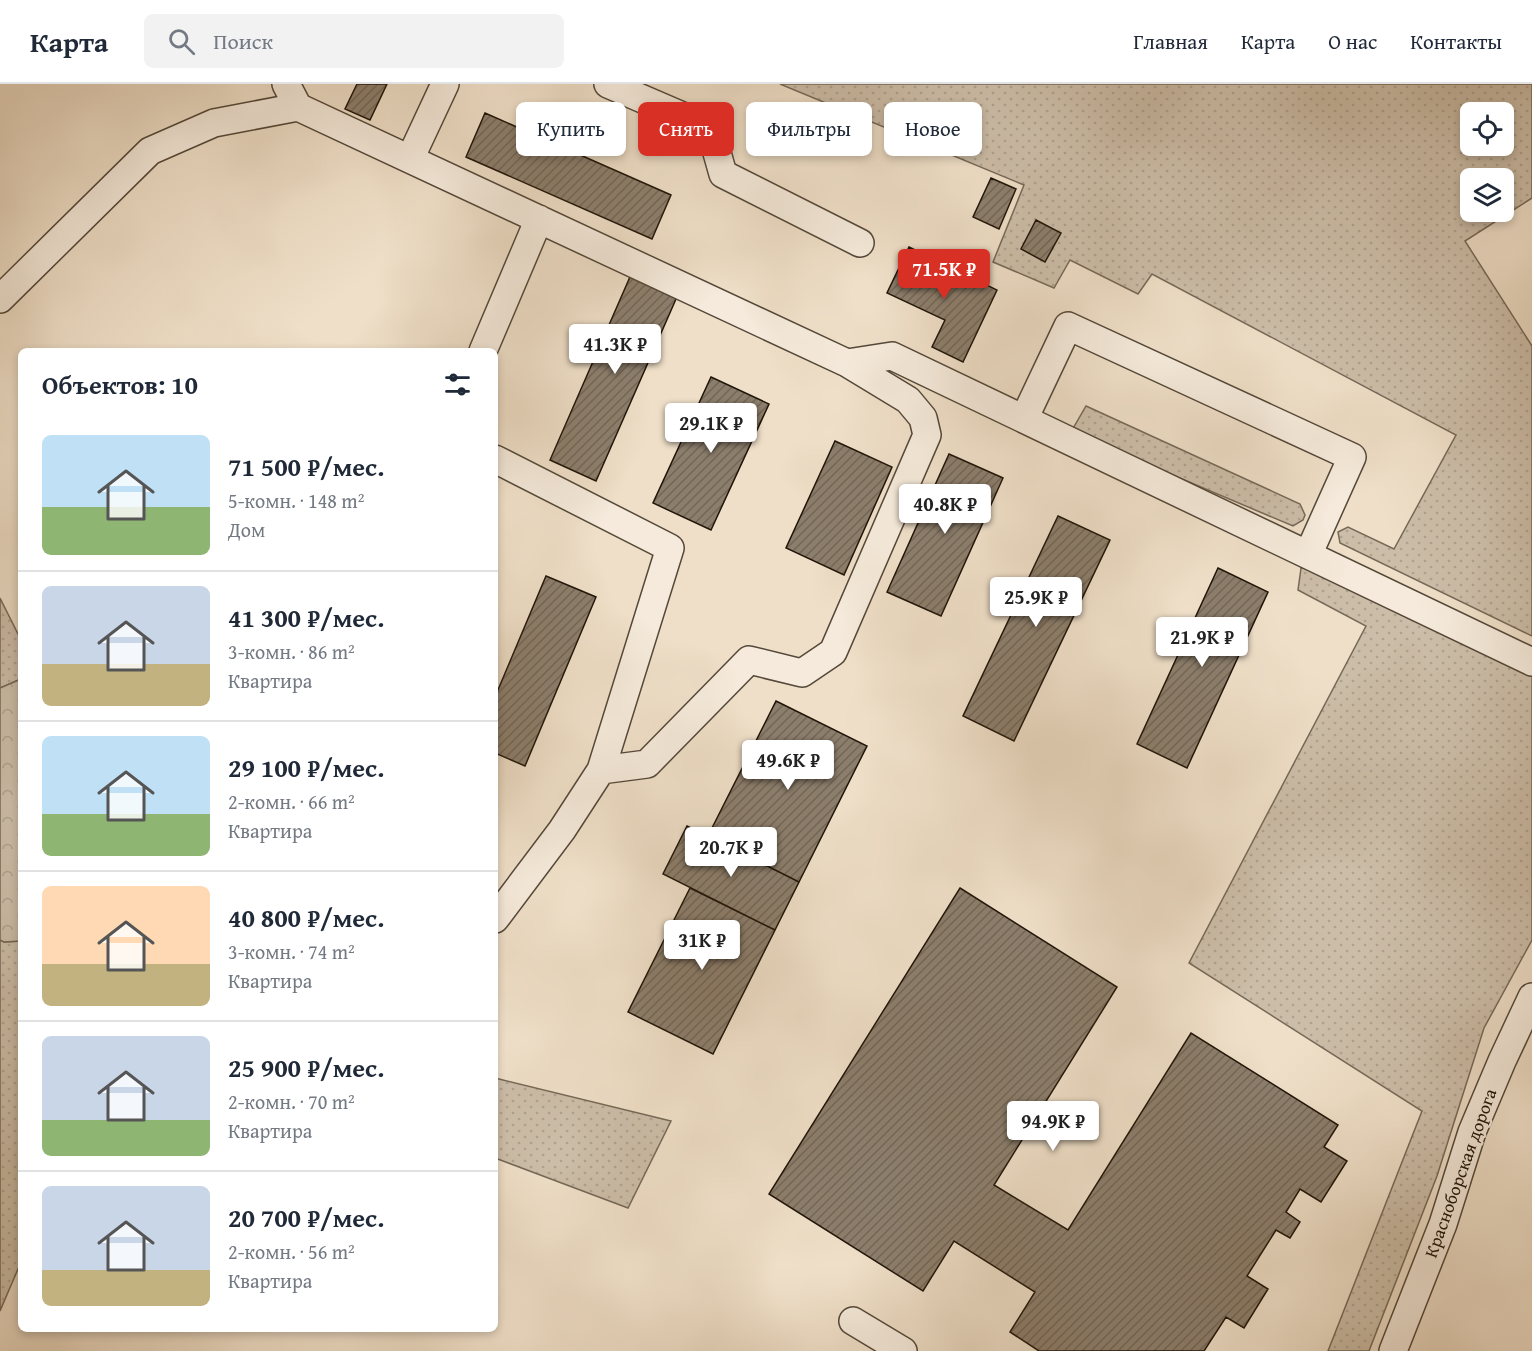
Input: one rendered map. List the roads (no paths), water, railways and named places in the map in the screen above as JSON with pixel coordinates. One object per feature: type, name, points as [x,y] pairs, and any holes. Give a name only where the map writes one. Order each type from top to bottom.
[{"type":"street","points":[[410,159],[445,84]]},
{"type":"street","points":[[608,84],[710,128],[723,174],[860,243]]},
{"type":"street","points":[[0,299],[150,151],[214,123],[292,95],[410,159],[847,363],[908,400],[923,418],[927,435],[833,652],[802,673],[749,660],[646,764],[601,770]]},
{"type":"street","points":[[484,348],[539,219]]},
{"type":"street","points":[[1024,419],[1068,326],[1352,458],[1308,555]]},
{"type":"street","points":[[847,363],[892,356],[1532,662]]},
{"type":"street","points":[[498,461],[670,548],[601,770],[562,830],[498,916]]},
{"type":"street","name":"Красноборская дорога","points":[[1394,1351],[1443,1224],[1472,1132],[1532,997]]},
{"type":"street","points":[[853,1321],[903,1351]]}]
